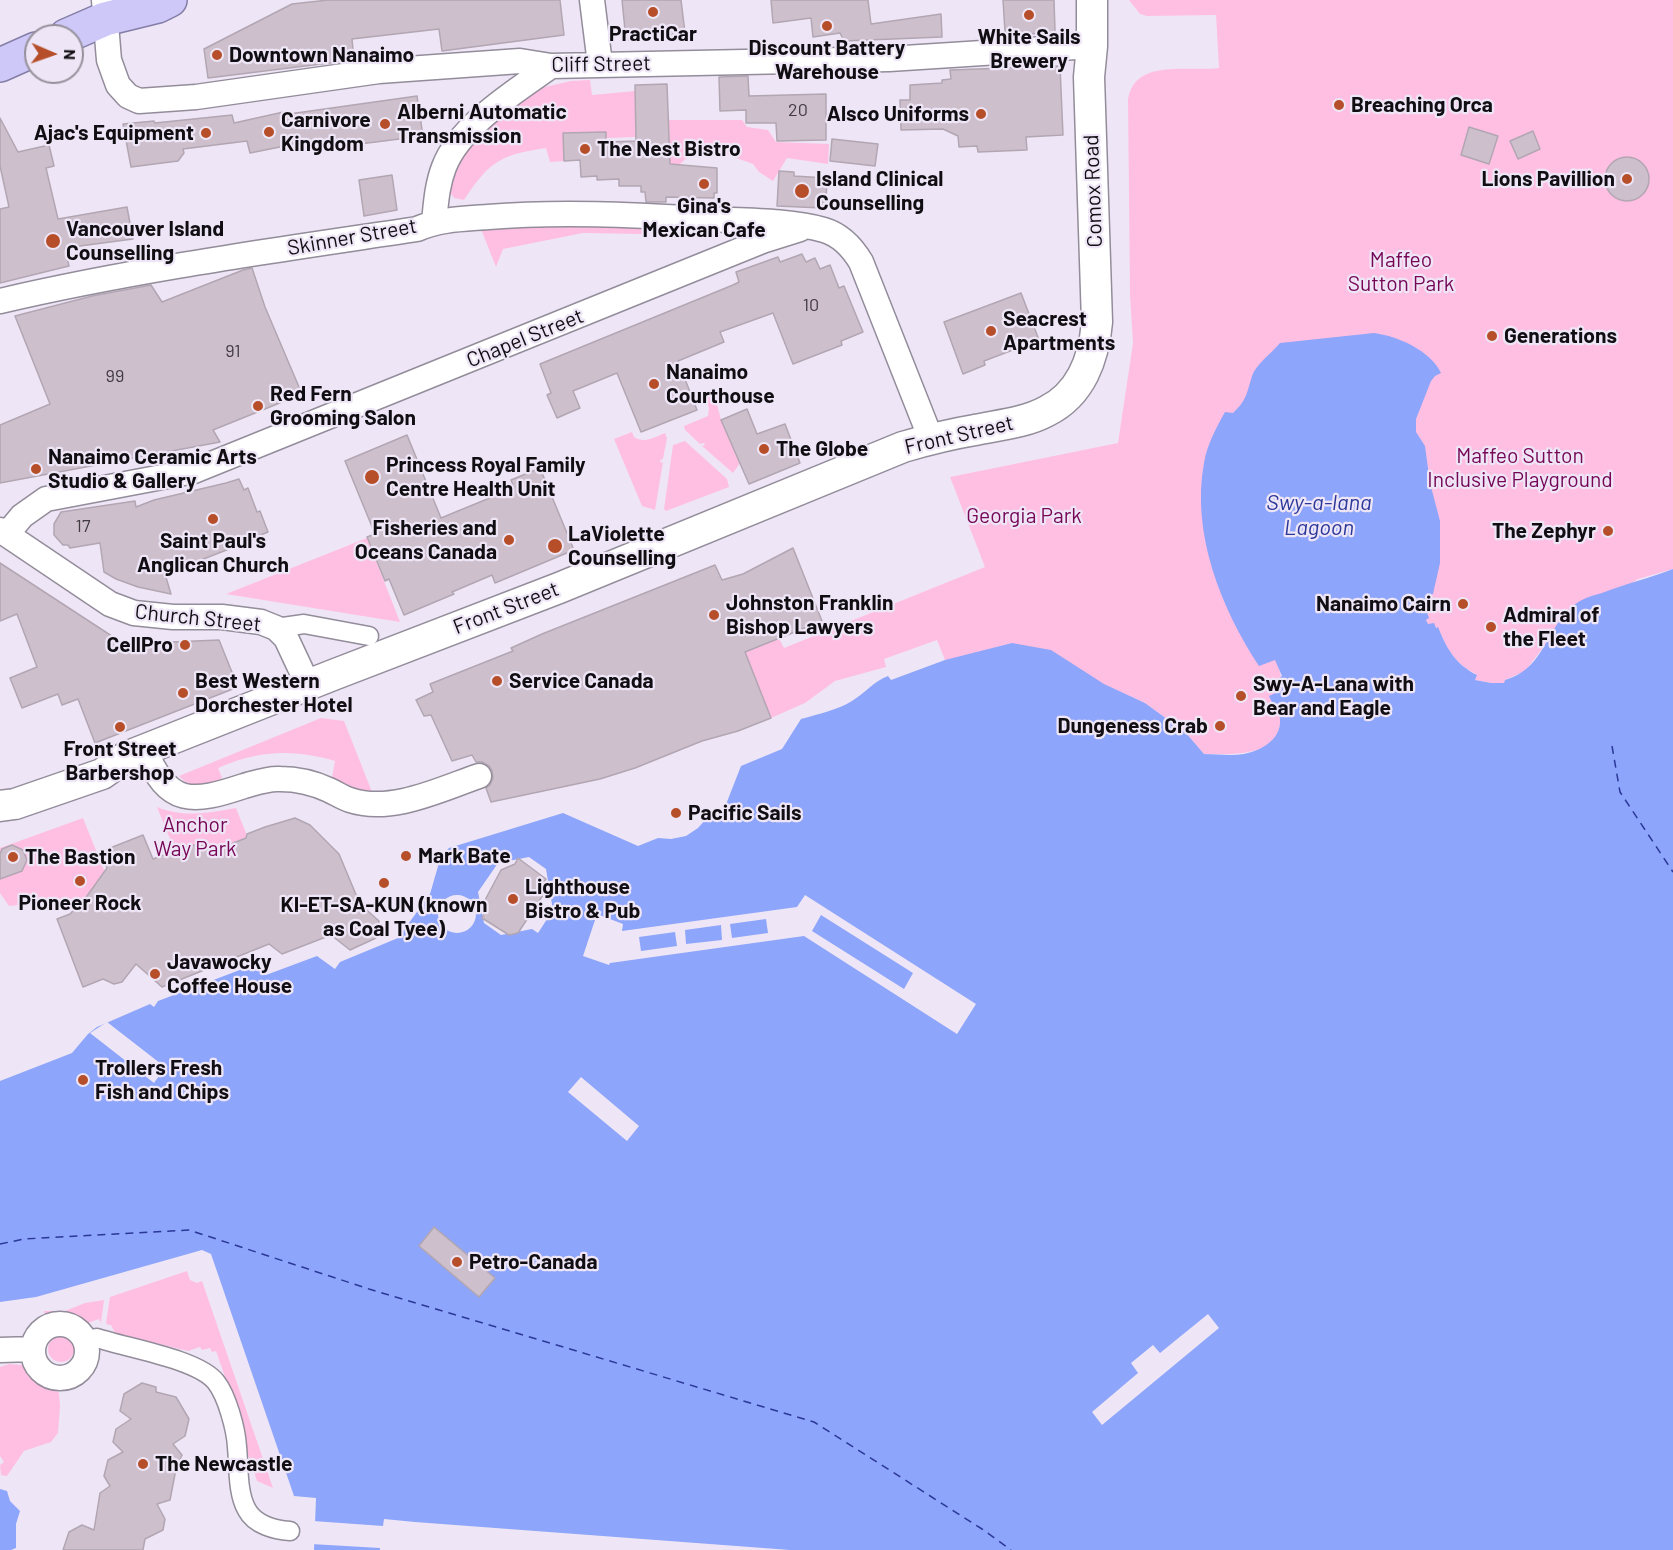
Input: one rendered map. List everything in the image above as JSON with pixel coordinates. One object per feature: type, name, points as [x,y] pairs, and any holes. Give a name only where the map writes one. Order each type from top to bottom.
[{"type":"highway","points":[[84,24],[111,6],[158,6],[170,0]]},
{"type":"highway","points":[[0,65],[24,54]]},
{"type":"street","points":[[592,0],[600,64]]},
{"type":"street","name":"Comox Road","points":[[1081,379],[1091,359],[1097,322],[1089,76],[1092,46],[1092,0]]},
{"type":"street","name":"Cliff Street","points":[[111,6],[110,60],[118,85],[128,96],[139,100],[155,101],[379,71],[520,61],[551,66],[889,59],[1092,46]]},
{"type":"street","points":[[434,222],[436,192],[445,165],[460,141],[478,119],[551,66]]},
{"type":"street","name":"Skinner Street","points":[[0,301],[72,284],[164,267],[417,229],[434,222],[525,214],[605,213],[763,221],[807,227]]},
{"type":"street","points":[[707,219],[723,241],[727,256]]},
{"type":"street","points":[[807,227],[837,235],[847,243],[861,262],[931,439]]},
{"type":"street","name":"Chapel Street","points":[[4,532],[46,499],[194,471],[781,234],[807,227]]},
{"type":"street","name":"Front Street","points":[[0,806],[15,804],[102,774],[135,754],[559,588],[903,447],[931,439],[1017,422],[1047,411],[1062,400],[1081,379]]},
{"type":"street","name":"Church Street","points":[[4,532],[110,604],[134,614],[222,617],[261,622],[276,628],[286,638],[308,685]]},
{"type":"street","name":"Church Street","points":[[276,628],[304,624],[369,636]]},
{"type":"street","points":[[135,754],[177,794],[195,798],[215,795],[277,778],[303,781],[366,804],[382,803],[412,799],[479,776]]},
{"type":"street","name":"Front Street","points":[[0,794],[12,785],[74,765],[135,754]]},
{"type":"street","points":[[56,1324],[65,1324],[80,1332],[88,1349],[84,1366],[69,1377],[60,1379],[43,1373],[34,1358],[33,1349],[40,1332],[56,1324]]},
{"type":"street","points":[[86,1341],[97,1338],[186,1363],[215,1381],[222,1392],[235,1431],[239,1482],[247,1511],[268,1528],[290,1531]]},
{"type":"street","points":[[0,1350],[33,1349]]},
{"type":"green space","name":"Maffeo Sutton Park","points":[[1129,0],[1673,0],[1673,569],[1638,579],[1549,640],[1525,671],[1505,680],[1505,683],[1475,680],[1476,674],[1457,661],[1448,649],[1438,628],[1428,625],[1426,619],[1276,660],[1282,682],[1278,705],[1280,724],[1277,735],[1270,743],[1250,752],[1204,754],[1186,733],[1145,703],[1012,643],[945,660],[937,640],[884,659],[886,667],[835,681],[805,703],[771,718],[745,652],[779,638],[784,648],[985,567],[950,477],[1118,443],[1133,343],[1130,295],[1128,99],[1133,86],[1141,77],[1152,72],[1219,68],[1216,15],[1147,16],[1140,14]]},
{"type":"green space","points":[[590,80],[592,95],[635,91],[636,137],[606,138],[605,132],[563,133],[564,161],[550,162],[546,148],[507,157],[481,176],[464,200],[454,198],[448,190],[452,170],[476,135],[536,89],[571,81]]},
{"type":"green space","points":[[669,120],[742,120],[747,127],[768,130],[776,142],[829,144],[828,164],[787,158],[773,181],[759,172],[753,164],[728,155],[688,157],[670,173]]},
{"type":"green space","points":[[529,224],[646,226],[643,234],[583,233],[503,249],[496,267],[481,229]]},
{"type":"green space","points":[[713,388],[721,420],[740,463],[733,473],[702,446],[705,445],[704,443],[700,444],[685,430],[684,426],[708,416],[709,408],[703,392]]},
{"type":"green space","points":[[632,432],[634,437],[642,440],[665,433],[667,438],[663,459],[660,460],[661,463],[663,462],[655,510],[642,506],[614,439]]},
{"type":"green space","points":[[685,441],[727,479],[729,487],[666,511],[664,509],[673,445]]},
{"type":"green space","points":[[367,538],[400,622],[226,594]]},
{"type":"green space","points":[[321,718],[344,721],[372,792],[356,789],[332,778],[335,761],[305,754],[276,753],[233,762],[218,768],[222,778],[206,785],[194,785],[179,776]]},
{"type":"green space","name":"Anchor Way Park","points":[[157,807],[186,813],[206,813],[236,808],[250,843],[179,861]]},
{"type":"green space","points":[[83,818],[106,875],[103,903],[63,910],[58,901],[9,906],[0,893],[0,848]]},
{"type":"green space","points":[[187,1271],[190,1280],[197,1283],[202,1281],[273,1488],[257,1481],[244,1443],[246,1437],[216,1351],[212,1352],[210,1348],[202,1350],[200,1347],[188,1351],[115,1333],[111,1325],[106,1323],[110,1297]]},
{"type":"green space","points":[[104,1300],[101,1323],[99,1319],[85,1324],[66,1315],[45,1315],[44,1311],[65,1311],[85,1303]]},
{"type":"green space","points":[[61,1336],[70,1340],[74,1349],[70,1358],[61,1362],[52,1358],[48,1349],[52,1340]]},
{"type":"green space","points":[[9,1364],[22,1365],[46,1384],[53,1386],[59,1393],[60,1406],[58,1433],[51,1442],[24,1451],[7,1476],[1,1475],[0,1465],[4,1462],[0,1456],[0,1367]]},
{"type":"water","name":"Swy-a-lana Lagoon","points":[[1374,333],[1393,337],[1421,351],[1429,357],[1441,373],[1431,381],[1416,419],[1416,432],[1425,446],[1430,483],[1440,521],[1440,563],[1433,594],[1423,601],[1429,618],[1426,620],[1428,624],[1434,623],[1436,628],[1438,627],[1457,661],[1477,675],[1475,680],[1504,683],[1505,680],[1519,674],[1539,655],[1560,620],[1580,601],[1673,569],[1673,1550],[314,1550],[316,1498],[294,1496],[211,1254],[202,1250],[36,1297],[0,1302],[0,1081],[72,1053],[97,1027],[150,1004],[154,1007],[158,1001],[253,965],[266,975],[317,956],[335,969],[340,962],[398,938],[430,894],[441,856],[449,848],[563,813],[638,846],[658,838],[671,839],[686,836],[706,819],[723,812],[741,766],[782,749],[801,719],[828,712],[846,704],[888,676],[891,680],[945,660],[1012,643],[1051,650],[1104,684],[1145,703],[1186,733],[1204,754],[1244,754],[1266,745],[1277,734],[1279,727],[1278,711],[1269,696],[1282,690],[1278,679],[1282,676],[1275,660],[1259,666],[1221,595],[1212,569],[1202,516],[1201,489],[1205,456],[1225,412],[1233,413],[1241,404],[1254,372],[1280,343]]},
{"type":"water","points":[[0,1489],[7,1491],[10,1501],[20,1511],[16,1524],[16,1548],[11,1550],[0,1550]]},
{"type":"pier","name":"Lighthouse Bistro & Pub","points":[[529,857],[546,869],[553,910],[538,933],[532,929],[501,935],[484,923],[478,892],[498,863]]},
{"type":"pier","points":[[457,895],[470,901],[476,914],[470,927],[457,933],[444,927],[438,914],[444,901]]},
{"type":"pier","points":[[805,895],[976,1004],[957,1034],[804,936],[610,963],[609,965],[583,956],[597,914],[623,924],[622,931],[797,907]],"holes":[[[821,915],[913,973],[904,989],[812,931]],[[766,919],[768,933],[732,938],[730,924]],[[721,925],[722,940],[686,944],[685,930]],[[675,932],[677,946],[641,951],[639,937]]]},
{"type":"pier","points":[[107,1022],[165,1067],[154,1083],[90,1033]]},
{"type":"pier","points":[[581,1077],[639,1126],[627,1141],[568,1092]]},
{"type":"pier","points":[[1208,1314],[1219,1328],[1102,1425],[1092,1412],[1138,1373],[1131,1363],[1153,1345],[1160,1353]]},
{"type":"pier","points":[[384,1519],[790,1550],[380,1550],[380,1548],[311,1544],[313,1521],[383,1526]]},
{"type":"building","points":[[328,0],[560,0],[564,35],[442,51],[439,29],[352,39],[354,60],[208,78],[204,49],[292,4]]},
{"type":"building","name":"PractiCar","points":[[622,0],[681,0],[685,33],[626,40]]},
{"type":"building","points":[[771,0],[868,0],[871,24],[941,14],[942,37],[844,41],[840,33],[813,37],[811,18],[773,23]]},
{"type":"building","name":"White Sails Brewery","points":[[1003,0],[1054,0],[1055,31],[1024,34],[1024,32],[1005,32]]},
{"type":"building","name":"Alsco Uniforms","points":[[1060,66],[1063,135],[1026,137],[1027,150],[978,152],[977,146],[959,147],[958,136],[943,129],[901,130],[900,100],[910,100],[910,85],[942,83],[942,80],[951,79],[950,70]]},
{"type":"building","points":[[748,76],[749,96],[826,94],[826,140],[777,141],[776,123],[746,123],[746,110],[720,111],[719,77]]},
{"type":"building","points":[[667,84],[670,164],[717,168],[717,193],[714,193],[714,198],[666,197],[666,202],[646,202],[645,192],[641,192],[641,186],[619,186],[619,179],[597,180],[597,176],[581,177],[580,160],[564,161],[563,133],[606,132],[606,142],[636,141],[635,85]]},
{"type":"building","points":[[417,96],[423,136],[296,149],[295,144],[250,153],[247,141],[183,149],[184,153],[178,161],[131,167],[123,124],[232,115],[234,123],[288,111],[289,114]]},
{"type":"building","points":[[0,118],[18,152],[49,145],[54,166],[46,168],[58,219],[127,207],[133,239],[65,248],[69,266],[0,283],[0,209],[9,207],[0,166]]},
{"type":"building","points":[[1469,127],[1498,136],[1489,164],[1461,155]]},
{"type":"building","points":[[1533,131],[1540,149],[1518,159],[1510,141]]},
{"type":"building","points":[[832,139],[878,144],[875,166],[830,161]]},
{"type":"building","name":"Lions Pavillion","points":[[1627,157],[1643,163],[1649,179],[1643,195],[1627,201],[1611,195],[1605,179],[1611,163]]},
{"type":"building","name":"Island Clinical Counselling","points":[[779,171],[794,172],[794,176],[827,178],[826,202],[822,202],[822,208],[777,206]]},
{"type":"building","points":[[392,175],[397,210],[364,216],[359,180]]},
{"type":"building","points":[[802,254],[806,262],[815,258],[820,269],[830,265],[839,288],[844,286],[863,332],[841,341],[842,345],[793,364],[773,313],[720,332],[724,342],[678,361],[697,410],[641,432],[617,373],[573,391],[580,408],[557,418],[547,395],[551,393],[540,364],[733,285],[739,282],[736,272],[778,257],[780,262]]},
{"type":"building","points":[[252,268],[265,307],[302,394],[213,430],[220,442],[0,483],[0,425],[50,404],[15,316],[92,296],[151,285],[162,302]]},
{"type":"building","name":"Seacrest Apartments","points":[[1021,293],[1039,340],[984,361],[985,365],[963,374],[944,322]]},
{"type":"building","name":"The Globe","points":[[747,409],[757,434],[785,424],[800,463],[749,484],[721,420]]},
{"type":"building","points":[[407,435],[441,518],[514,488],[511,480],[540,468],[574,550],[495,583],[492,575],[404,615],[389,579],[385,581],[367,537],[375,534],[345,461]]},
{"type":"building","points":[[239,479],[244,490],[248,488],[268,532],[165,574],[171,594],[138,587],[104,572],[100,543],[70,548],[68,545],[63,545],[54,535],[54,524],[61,512],[135,501],[136,507],[154,500]]},
{"type":"building","points":[[793,548],[822,621],[745,652],[771,718],[600,779],[491,802],[486,788],[493,778],[489,766],[476,762],[472,755],[452,761],[431,715],[424,716],[416,700],[433,692],[430,684],[513,651],[511,648],[542,634],[715,565],[722,580],[743,574]]},
{"type":"building","points":[[0,563],[124,644],[219,640],[238,687],[95,743],[78,699],[62,705],[58,694],[22,708],[10,678],[37,667],[17,614],[0,621]]},
{"type":"building","points":[[295,818],[310,825],[339,854],[360,904],[379,921],[376,938],[350,950],[331,935],[282,954],[269,944],[162,987],[136,964],[122,982],[114,984],[103,979],[83,987],[57,919],[70,914],[87,896],[107,868],[100,852],[143,835],[153,859],[191,845],[205,846],[213,851],[246,838],[247,834]]},
{"type":"building","name":"The Bastion","points":[[12,845],[23,850],[27,860],[22,871],[0,879],[0,854],[2,849]]},
{"type":"building","name":"Lighthouse Bistro & Pub","points":[[518,858],[546,879],[540,888],[545,892],[518,933],[509,935],[482,918],[488,905],[484,902],[501,870],[515,864]]},
{"type":"building","name":"Petro-Canada","points":[[434,1227],[495,1278],[479,1297],[419,1246]]},
{"type":"building","name":"The Newcastle","points":[[142,1383],[156,1387],[156,1392],[176,1397],[189,1419],[185,1436],[173,1444],[182,1455],[176,1469],[170,1500],[157,1504],[165,1519],[163,1530],[145,1539],[143,1550],[63,1550],[69,1532],[82,1525],[94,1530],[100,1493],[110,1486],[104,1476],[108,1460],[123,1452],[113,1442],[116,1429],[131,1419],[120,1411],[124,1394]]},
{"type":"ferry route","points":[[1612,746],[1620,792],[1673,872]]},
{"type":"ferry route","points":[[0,1244],[24,1239],[189,1230],[369,1289],[814,1422],[982,1529],[1011,1550]]},
{"type":"place","name":"PractiCar","points":[[653,12]]},
{"type":"place","name":"White Sails Brewery","points":[[1029,15]]},
{"type":"place","name":"Discount Battery Warehouse","points":[[827,26]]},
{"type":"place","name":"Downtown Nanaimo","points":[[217,55]]},
{"type":"place","name":"Breaching Orca","points":[[1339,105]]},
{"type":"place","name":"Alsco Uniforms","points":[[981,114]]},
{"type":"place","name":"Alberni Automatic Transmission","points":[[385,124]]},
{"type":"place","name":"Carnivore Kingdom","points":[[269,132]]},
{"type":"place","name":"Ajac's Equipment","points":[[206,133]]},
{"type":"place","name":"The Nest Bistro","points":[[585,149]]},
{"type":"place","name":"Lions Pavillion","points":[[1627,179]]},
{"type":"place","name":"Gina's Mexican Cafe","points":[[704,184]]},
{"type":"place","name":"Island Clinical Counselling","points":[[802,191]]},
{"type":"place","name":"Vancouver Island Counselling","points":[[53,241]]},
{"type":"place","name":"Seacrest Apartments","points":[[991,331]]},
{"type":"place","name":"Generations","points":[[1492,336]]},
{"type":"place","name":"Nanaimo Courthouse","points":[[654,384]]},
{"type":"place","name":"Red Fern Grooming Salon","points":[[258,406]]},
{"type":"place","name":"The Globe","points":[[764,449]]},
{"type":"place","name":"Nanaimo Ceramic Arts Studio & Gallery","points":[[36,469]]},
{"type":"place","name":"Princess Royal Family Centre Health Unit","points":[[372,477]]},
{"type":"place","name":"Saint Paul's Anglican Church","points":[[213,519]]},
{"type":"place","name":"The Zephyr","points":[[1608,531]]},
{"type":"place","name":"Fisheries and Oceans Canada","points":[[509,540]]},
{"type":"place","name":"LaViolette Counselling","points":[[555,546]]},
{"type":"place","name":"Nanaimo Cairn","points":[[1463,604]]},
{"type":"place","name":"Johnston Franklin Bishop Lawyers","points":[[714,615]]},
{"type":"place","name":"Admiral of the Fleet","points":[[1491,627]]},
{"type":"place","name":"CellPro","points":[[185,645]]},
{"type":"place","name":"Service Canada","points":[[497,681]]},
{"type":"place","name":"Best Western Dorchester Hotel","points":[[183,693]]},
{"type":"place","name":"Swy-A-Lana with Bear and Eagle","points":[[1241,696]]},
{"type":"place","name":"Dungeness Crab","points":[[1220,726]]},
{"type":"place","name":"Front Street Barbershop","points":[[120,727]]},
{"type":"place","name":"Pacific Sails","points":[[676,813]]},
{"type":"place","name":"Mark Bate","points":[[406,856]]},
{"type":"place","name":"The Bastion","points":[[13,857]]},
{"type":"place","name":"Pioneer Rock","points":[[80,881]]},
{"type":"place","name":"KI-ET-SA-KUN (known as Coal Tyee)","points":[[384,883]]},
{"type":"place","name":"Lighthouse Bistro & Pub","points":[[513,899]]},
{"type":"place","name":"Javawocky Coffee House","points":[[155,974]]},
{"type":"place","name":"Trollers Fresh Fish and Chips","points":[[83,1080]]},
{"type":"place","name":"Petro-Canada","points":[[457,1262]]},
{"type":"place","name":"The Newcastle","points":[[143,1464]]},
{"type":"park label","name":"Maffeo Sutton Inclusive Playground","points":[[1520,468]]},
{"type":"park label","name":"Georgia Park","points":[[1024,516]]}]
